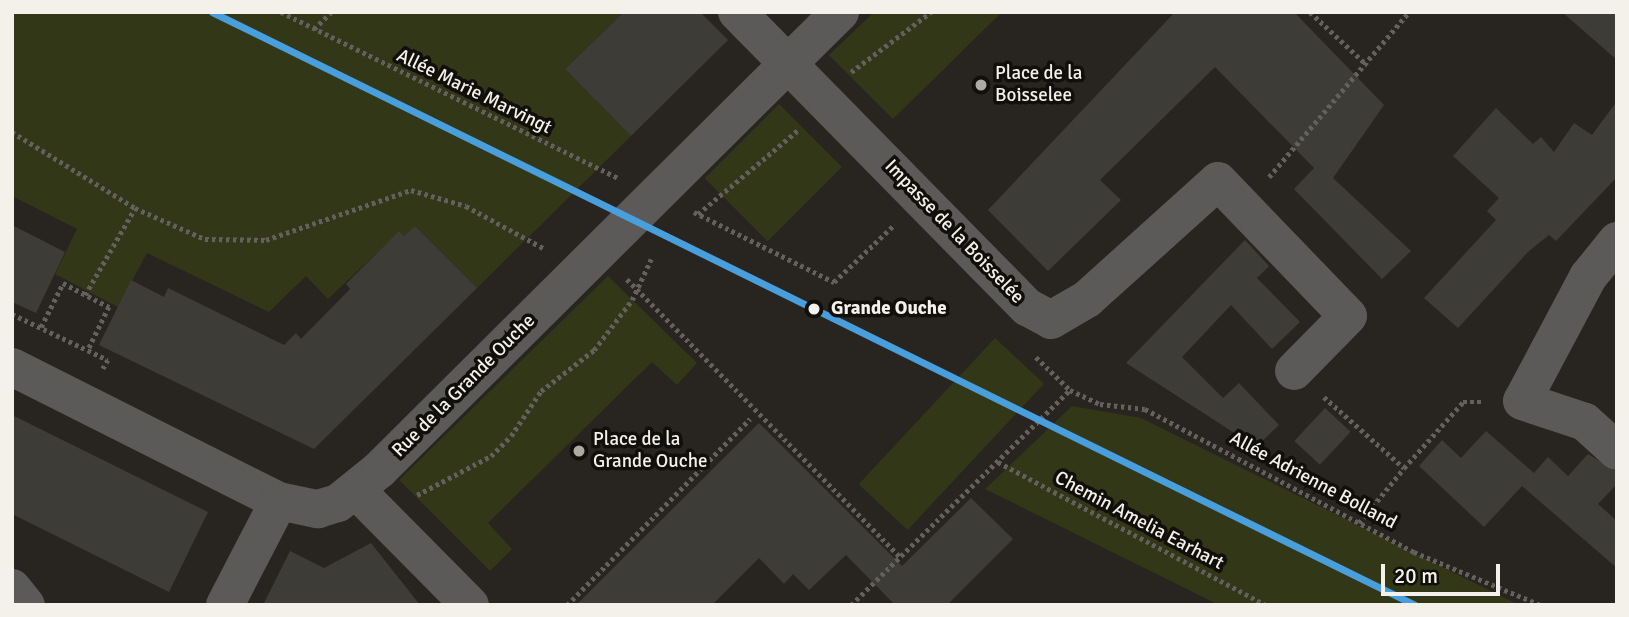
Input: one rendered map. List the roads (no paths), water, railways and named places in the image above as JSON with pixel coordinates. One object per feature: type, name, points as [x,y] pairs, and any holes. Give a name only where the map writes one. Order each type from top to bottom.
[{"type":"street","name":"Impasse de la Boisselée","points":[[737,12],[1027,307],[1051,320],[1087,299],[1218,181],[1348,316],[1294,371]]},
{"type":"street","name":"Rue de la Grande Ouche","points":[[12,367],[279,501],[318,509],[356,490],[585,267],[671,205],[788,64],[840,12]]},
{"type":"street","points":[[1617,241],[1588,277],[1522,401],[1585,422],[1617,451]]},
{"type":"street","points":[[356,490],[470,605]]},
{"type":"street","points":[[225,605],[279,501]]},
{"type":"street","points":[[12,588],[26,605]]},
{"type":"place","name":"Place de la Boisselee","points":[[981,85]]},
{"type":"place","name":"Grande Ouche","points":[[814,309]]},
{"type":"place","name":"Place de la Grande Ouche","points":[[579,451]]}]
